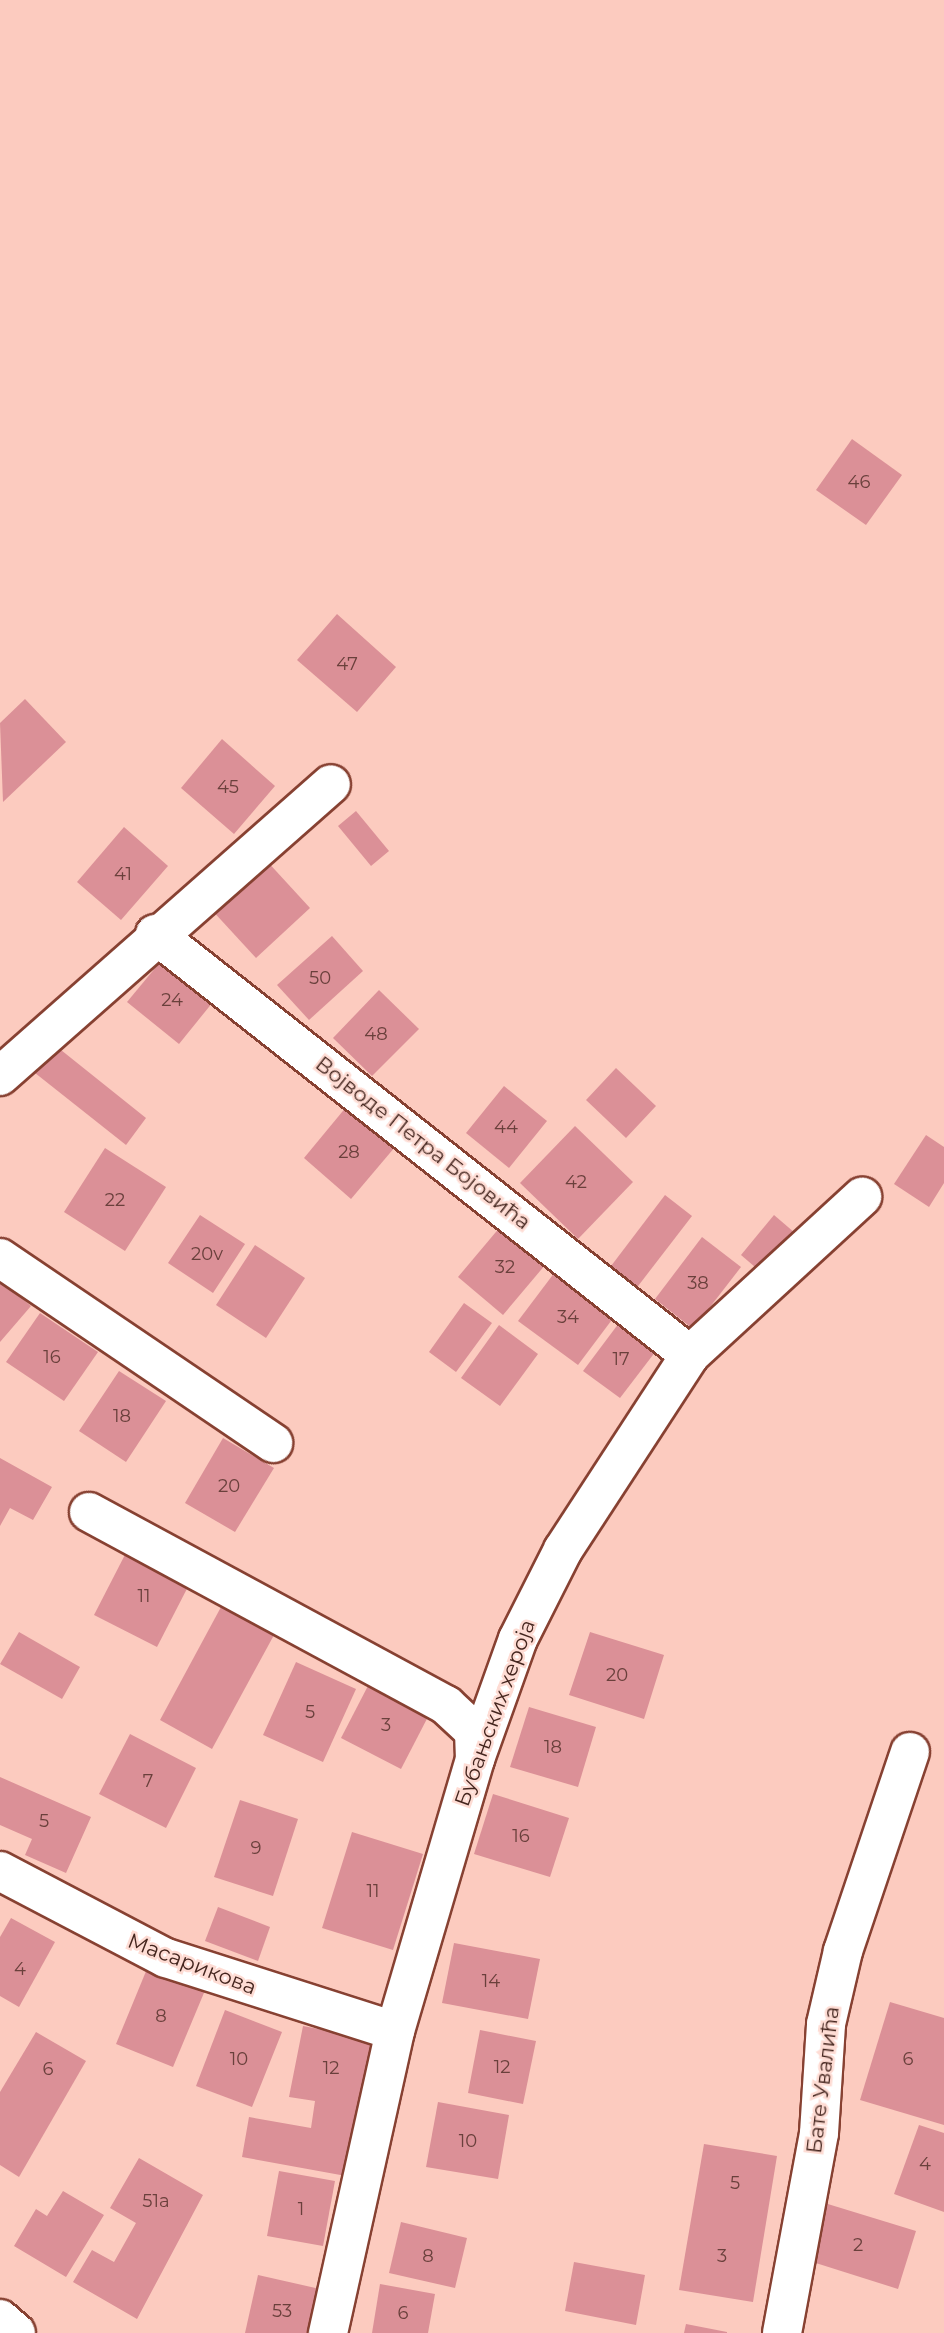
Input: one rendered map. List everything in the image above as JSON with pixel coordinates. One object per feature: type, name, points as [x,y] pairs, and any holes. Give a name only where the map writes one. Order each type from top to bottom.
[{"type":"street","points":[[0,1076],[155,934],[331,784]]},
{"type":"street","name":"Војводе Петра Бојовића","points":[[155,934],[690,1355]]},
{"type":"street","name":"Бубањских хероја","points":[[328,2333],[395,2031],[475,1759],[518,1639],[562,1550],[690,1355],[862,1198]]},
{"type":"street","points":[[0,1258],[273,1443]]},
{"type":"street","points":[[89,1512],[446,1705],[474,1731],[475,1759]]},
{"type":"street","name":"Бате Увалића","points":[[782,2333],[820,2133],[826,2024],[844,1951],[909,1752]]},
{"type":"street","name":"Масарикова","points":[[0,1871],[166,1958],[395,2031]]},
{"type":"street","points":[[0,2319],[16,2333]]},
{"type":"building","points":[[852,439],[902,475],[866,525],[816,490]]},
{"type":"building","points":[[337,614],[396,667],[357,712],[297,660]]},
{"type":"building","points":[[25,699],[66,742],[3,802],[0,723]]},
{"type":"building","points":[[222,739],[275,786],[234,834],[181,788]]},
{"type":"building","points":[[356,811],[389,851],[371,866],[338,826]]},
{"type":"building","points":[[124,827],[168,866],[121,920],[77,882]]},
{"type":"building","points":[[265,859],[310,908],[256,958],[210,908]]},
{"type":"building","points":[[332,936],[363,971],[309,1020],[277,985]]},
{"type":"building","points":[[166,955],[217,997],[179,1044],[127,1002]]},
{"type":"building","points":[[379,990],[419,1029],[372,1076],[333,1038]]},
{"type":"building","points":[[51,1042],[146,1118],[126,1145],[30,1069]]},
{"type":"building","points":[[616,1068],[656,1106],[626,1138],[586,1100]]},
{"type":"building","points":[[504,1086],[547,1121],[509,1168],[466,1133]]},
{"type":"building","points":[[347,1106],[395,1147],[351,1199],[304,1158]]},
{"type":"building","points":[[575,1126],[633,1182],[578,1239],[520,1183]]},
{"type":"building","points":[[926,1135],[944,1147],[944,1183],[929,1207],[894,1184]]},
{"type":"building","points":[[105,1148],[166,1187],[125,1251],[64,1212]]},
{"type":"building","points":[[665,1195],[692,1216],[635,1290],[608,1270]]},
{"type":"building","points":[[200,1215],[245,1244],[213,1293],[168,1263]]},
{"type":"building","points":[[774,1215],[795,1233],[762,1273],[741,1255]]},
{"type":"building","points":[[506,1220],[551,1258],[503,1315],[458,1277]]},
{"type":"building","points":[[702,1237],[741,1267],[693,1329],[655,1299]]},
{"type":"building","points":[[255,1245],[305,1278],[266,1338],[216,1305]]},
{"type":"building","points":[[558,1268],[617,1313],[578,1365],[518,1321]]},
{"type":"building","points":[[0,1280],[31,1306],[0,1342]]},
{"type":"building","points":[[464,1303],[492,1323],[456,1372],[429,1352]]},
{"type":"building","points":[[40,1313],[98,1352],[64,1401],[6,1362]]},
{"type":"building","points":[[622,1319],[659,1347],[620,1398],[583,1371]]},
{"type":"building","points":[[499,1325],[538,1354],[500,1406],[461,1378]]},
{"type":"building","points":[[119,1371],[166,1401],[126,1462],[79,1431]]},
{"type":"building","points":[[223,1438],[274,1468],[235,1532],[185,1503]]},
{"type":"building","points":[[0,1458],[52,1487],[33,1520],[10,1508],[0,1526]]},
{"type":"building","points":[[130,1545],[193,1577],[157,1647],[94,1615]]},
{"type":"building","points":[[221,1607],[274,1635],[212,1749],[160,1720]]},
{"type":"building","points":[[19,1632],[80,1667],[62,1699],[0,1664]]},
{"type":"building","points":[[590,1632],[664,1655],[644,1719],[569,1695]]},
{"type":"building","points":[[296,1662],[356,1689],[323,1762],[263,1735]]},
{"type":"building","points":[[371,1680],[431,1711],[401,1769],[341,1738]]},
{"type":"building","points":[[529,1707],[596,1727],[578,1787],[510,1767]]},
{"type":"building","points":[[130,1734],[196,1768],[166,1828],[99,1794]]},
{"type":"building","points":[[0,1777],[91,1817],[66,1873],[25,1855],[32,1839],[0,1825]]},
{"type":"building","points":[[493,1794],[569,1818],[550,1877],[474,1854]]},
{"type":"building","points":[[240,1800],[298,1819],[273,1896],[214,1877]]},
{"type":"building","points":[[352,1832],[423,1854],[393,1950],[322,1928]]},
{"type":"building","points":[[218,1907],[270,1927],[258,1961],[205,1941]]},
{"type":"building","points":[[11,1918],[55,1942],[19,2007],[0,1996],[0,1937]]},
{"type":"building","points":[[454,1943],[540,1959],[528,2019],[442,2003]]},
{"type":"building","points":[[149,1964],[206,1988],[173,2067],[116,2044]]},
{"type":"building","points":[[890,2002],[944,2018],[944,2125],[860,2100]]},
{"type":"building","points":[[225,2010],[282,2032],[252,2107],[196,2086]]},
{"type":"building","points":[[303,2026],[372,2039],[346,2176],[242,2157],[249,2117],[311,2128],[315,2101],[289,2097]]},
{"type":"building","points":[[480,2030],[536,2041],[523,2104],[468,2093]]},
{"type":"building","points":[[36,2032],[86,2061],[19,2177],[0,2165],[0,2092]]},
{"type":"building","points":[[438,2102],[509,2115],[498,2179],[426,2167]]},
{"type":"building","points":[[919,2125],[944,2133],[944,2212],[894,2194]]},
{"type":"building","points":[[704,2144],[777,2156],[753,2302],[679,2290]]},
{"type":"building","points":[[139,2158],[203,2195],[137,2319],[73,2282],[92,2250],[114,2262],[136,2223],[110,2208]]},
{"type":"building","points":[[279,2171],[335,2181],[323,2246],[267,2236]]},
{"type":"building","points":[[63,2191],[104,2215],[66,2277],[14,2246],[36,2209],[47,2216]]},
{"type":"building","points":[[818,2201],[916,2231],[898,2289],[800,2258]]},
{"type":"building","points":[[401,2222],[467,2238],[455,2288],[389,2273]]},
{"type":"building","points":[[574,2262],[645,2275],[636,2325],[565,2311]]},
{"type":"building","points":[[258,2275],[320,2289],[310,2333],[245,2333]]},
{"type":"building","points":[[380,2284],[435,2294],[428,2333],[372,2333]]},
{"type":"building","points":[[686,2324],[727,2332],[727,2333],[684,2333]]}]
